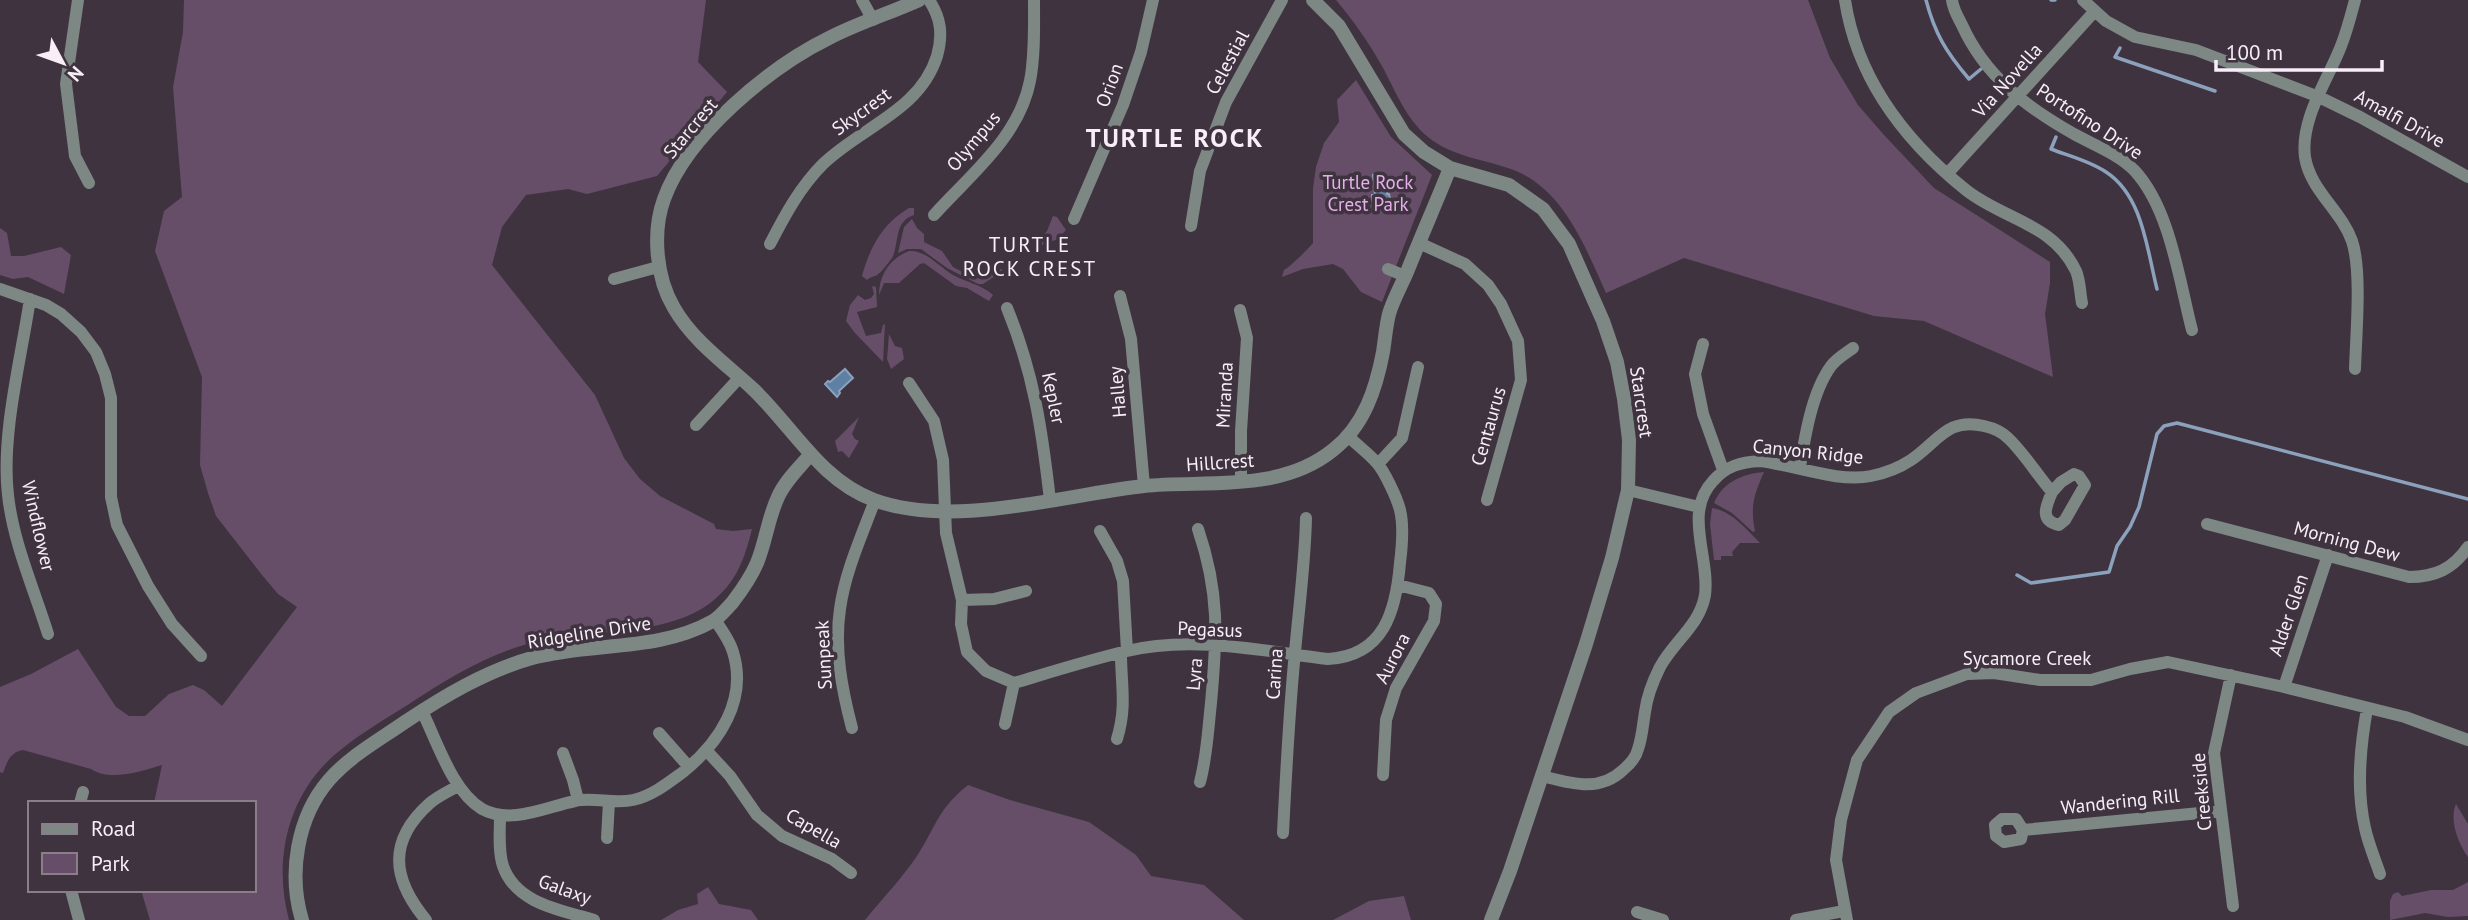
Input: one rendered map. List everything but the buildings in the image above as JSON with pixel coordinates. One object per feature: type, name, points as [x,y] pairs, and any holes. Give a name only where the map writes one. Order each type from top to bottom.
[{"type":"street","points":[[78,0],[66,84],[75,156],[89,183]]},
{"type":"street","points":[[862,0],[873,20]]},
{"type":"street","name":"Starcrest","points":[[810,455],[773,408],[690,332],[672,306],[658,267],[658,230],[663,201],[678,168],[714,125],[748,91],[829,38],[919,0]]},
{"type":"street","name":"Skycrest","points":[[770,244],[802,186],[824,163],[848,143],[897,111],[919,90],[933,67],[940,45],[940,24],[929,0]]},
{"type":"street","name":"Olympus","points":[[934,215],[1007,135],[1020,112],[1030,81],[1034,0]]},
{"type":"street","name":"Orion","points":[[1074,219],[1123,105],[1141,52],[1153,0]]},
{"type":"street","name":"Celestial","points":[[1191,226],[1200,171],[1226,102],[1282,0]]},
{"type":"street","name":"Starcrest","points":[[1313,0],[1339,26],[1404,134],[1424,152],[1450,167],[1509,185],[1543,209],[1569,244],[1604,321],[1617,362],[1629,440],[1628,490],[1612,558],[1586,644],[1491,920]]},
{"type":"street","points":[[1845,0],[1851,34],[1864,68],[1878,94],[1908,136],[1923,153],[1993,208],[2044,232],[2065,253],[2077,273],[2082,303]]},
{"type":"street","name":"Portofino Drive","points":[[1952,0],[1973,48],[1990,71],[2042,116],[2113,154],[2133,169],[2161,216],[2192,330]]},
{"type":"street","name":"Amalfi Drive","points":[[2083,0],[2094,12],[2135,37],[2196,50],[2319,97],[2466,171]]},
{"type":"street","points":[[2355,0],[2342,44],[2319,97],[2306,137],[2305,157],[2312,178],[2341,219],[2352,240],[2357,265],[2355,369]]},
{"type":"street","name":"Via Novella","points":[[1948,173],[2094,12]]},
{"type":"street","name":"Hillcrest","points":[[810,455],[852,488],[875,500],[944,512],[1144,486],[1241,482],[1290,473],[1332,451],[1361,420],[1371,400],[1389,314],[1450,167]]},
{"type":"street","name":"Centaurus","points":[[1419,243],[1465,264],[1488,285],[1518,341],[1521,380],[1487,500]]},
{"type":"street","points":[[614,279],[658,267]]},
{"type":"street","points":[[1388,269],[1405,276]]},
{"type":"street","points":[[0,289],[46,305],[72,322],[96,352],[111,397],[111,497],[117,525],[148,586],[172,624],[201,656]]},
{"type":"street","name":"Halley","points":[[1120,296],[1131,339],[1144,486]]},
{"type":"street","name":"Windflower","points":[[30,299],[8,446],[8,495],[19,544],[48,634]]},
{"type":"street","name":"Kepler","points":[[1007,308],[1033,383],[1041,422],[1050,500]]},
{"type":"street","name":"Miranda","points":[[1240,310],[1247,338],[1241,431],[1241,482]]},
{"type":"street","points":[[1542,776],[1575,785],[1595,785],[1615,778],[1630,764],[1638,750],[1645,708],[1656,675],[1664,660],[1695,623],[1704,596],[1705,576],[1699,533],[1699,508],[1710,484],[1723,470],[1703,414],[1695,374],[1703,344]]},
{"type":"street","points":[[1800,467],[1807,424],[1817,396],[1831,365],[1853,348]]},
{"type":"street","points":[[1378,464],[1402,438],[1418,367]]},
{"type":"street","points":[[696,425],[740,377]]},
{"type":"street","points":[[909,383],[934,421],[943,460],[946,533],[962,600],[961,624],[967,652],[986,671],[1014,683],[1005,724]]},
{"type":"street","name":"Canyon Ridge","points":[[1723,470],[1746,462],[1760,461],[1849,478],[1869,477],[1908,463],[1949,428],[1975,424],[1992,428],[2007,436],[2052,492]]},
{"type":"street","name":"Pegasus","points":[[1014,683],[1124,652],[1180,645],[1216,646],[1328,659],[1346,658],[1363,650],[1390,618],[1398,585],[1402,546],[1400,510],[1378,464],[1348,436]]},
{"type":"street","name":"Ridgeline Drive","points":[[302,920],[297,903],[295,874],[300,837],[312,808],[328,781],[357,755],[422,711],[488,674],[532,658],[680,636],[715,620],[744,588],[757,564],[779,495],[792,474],[810,455]]},
{"type":"street","points":[[1628,490],[1699,508]]},
{"type":"street","name":"Sunpeak","points":[[852,728],[839,669],[840,610],[848,577],[875,500]]},
{"type":"street","name":"Carina","points":[[1283,833],[1306,519]]},
{"type":"street","name":"Morning Dew","points":[[2207,524],[2396,574],[2420,577],[2448,569],[2460,559],[2468,547]]},
{"type":"street","name":"Lyra","points":[[1198,529],[1212,576],[1216,613],[1207,756],[1200,782]]},
{"type":"street","points":[[1100,531],[1117,561],[1123,581],[1124,700],[1117,739]]},
{"type":"street","name":"Alder Glen","points":[[2284,687],[2328,555]]},
{"type":"street","name":"Aurora","points":[[1383,775],[1386,720],[1396,688],[1434,621],[1436,604],[1429,593],[1398,585]]},
{"type":"street","points":[[962,600],[994,599],[1026,591]]},
{"type":"street","points":[[422,711],[458,786],[483,809],[500,816],[539,811],[578,800],[633,800],[654,793],[689,767],[706,750],[729,718],[737,694],[737,673],[733,651],[715,620]]},
{"type":"street","name":"Sycamore Creek","points":[[1845,916],[1836,860],[1841,820],[1857,760],[1889,712],[1916,692],[1967,674],[1994,673],[2040,680],[2091,680],[2168,662],[2405,717],[2468,740]]},
{"type":"street","name":"Creekside","points":[[2231,675],[2214,753],[2233,906]]},
{"type":"street","points":[[2367,709],[2361,741],[2359,789],[2365,828],[2379,874]]},
{"type":"street","points":[[659,733],[689,767]]},
{"type":"street","name":"Capella","points":[[706,750],[730,776],[757,815],[782,836],[832,859],[851,873]]},
{"type":"street","points":[[563,753],[578,800]]},
{"type":"street","points":[[426,920],[408,896],[400,877],[399,851],[407,828],[431,802],[458,786]]},
{"type":"street","points":[[607,838],[609,802]]},
{"type":"street","name":"Wandering Rill","points":[[2023,830],[2221,811]]},
{"type":"street","name":"Galaxy","points":[[500,816],[502,864],[511,882],[522,893],[543,905],[594,920]]},
{"type":"street","points":[[72,892],[79,920]]},
{"type":"street","points":[[1637,912],[1663,920]]},
{"type":"street","points":[[1796,920],[1845,916]]},
{"type":"green space","points":[[184,0],[706,0],[698,62],[727,92],[657,176],[587,194],[568,189],[526,195],[502,227],[492,265],[595,395],[624,458],[640,479],[660,496],[714,524],[716,529],[752,529],[736,573],[714,600],[703,608],[668,623],[543,640],[490,658],[440,684],[343,748],[309,783],[289,826],[283,872],[289,920],[150,920],[142,892],[256,892],[256,801],[154,801],[162,765],[126,774],[107,775],[23,750],[12,755],[3,773],[0,772],[0,687],[78,649],[116,707],[129,716],[145,716],[169,694],[193,685],[204,690],[222,706],[297,607],[278,594],[216,516],[200,465],[202,377],[155,251],[164,211],[182,197],[173,87],[183,32]]},
{"type":"green space","points":[[1336,0],[1808,0],[1830,58],[1858,105],[1884,135],[1934,188],[2050,262],[2045,314],[2053,377],[1924,321],[1874,316],[1684,258],[1606,293],[1572,223],[1548,193],[1533,180],[1516,171],[1448,149],[1420,130],[1366,40]]},
{"type":"green space","name":"Turtle Rock Crest Park","points":[[1356,80],[1391,137],[1432,175],[1382,302],[1361,292],[1343,269],[1333,264],[1303,269],[1282,277],[1284,270],[1313,243],[1313,188],[1316,167],[1324,143],[1339,122],[1337,100]]},
{"type":"green space","points":[[909,208],[914,208],[914,215],[907,218],[900,228],[892,258],[879,274],[867,280],[862,276],[878,237],[891,221]]},
{"type":"green space","points":[[1053,216],[1057,217],[1066,230],[1058,239],[1042,245],[1041,238]]},
{"type":"green space","points":[[912,219],[924,234],[924,242],[942,251],[953,267],[972,277],[983,279],[1001,269],[1003,271],[983,284],[978,284],[947,268],[921,249],[907,249],[898,253],[904,227]]},
{"type":"green space","points":[[0,228],[7,233],[11,256],[24,256],[61,247],[71,255],[64,294],[28,277],[13,279],[0,275]]},
{"type":"green space","points":[[909,251],[921,253],[953,275],[993,295],[989,301],[967,288],[956,286],[924,263],[899,283],[884,283],[879,295],[883,274],[887,268],[896,258]]},
{"type":"green space","points":[[872,286],[876,287],[877,307],[857,312],[866,336],[881,333],[885,324],[883,362],[846,321],[850,305],[858,295],[865,300],[874,294]]},
{"type":"green space","points":[[889,334],[895,346],[902,348],[904,359],[891,369],[887,359]]},
{"type":"green space","points":[[859,417],[852,434],[859,441],[849,458],[842,451],[838,452],[835,441]]},
{"type":"green space","points":[[1764,472],[1754,501],[1753,532],[1732,513],[1714,503],[1734,480]]},
{"type":"green space","points":[[1712,508],[1732,517],[1760,543],[1740,543],[1732,552],[1733,556],[1721,556],[1721,560],[1714,560],[1710,524]]},
{"type":"green space","points":[[968,785],[1089,822],[1136,855],[1151,876],[1204,885],[1244,920],[865,920],[911,864],[950,802]]},
{"type":"green space","points":[[2456,804],[2468,824],[2468,857],[2456,831]]},
{"type":"green space","points":[[2468,882],[2468,916],[2448,917],[2425,913],[2390,920],[2390,901],[2393,894],[2398,892],[2402,896],[2431,890],[2453,890]]},
{"type":"green space","points":[[708,887],[719,904],[751,910],[758,920],[661,920],[678,910],[698,904],[697,894]]},
{"type":"green space","points":[[1404,896],[1411,920],[1333,920],[1369,901]]},
{"type":"water","points":[[1385,174],[1390,199],[1372,201],[1372,195],[1375,195],[1373,175]]},
{"type":"water","points":[[845,369],[853,378],[839,391],[837,397],[825,384]]},
{"type":"waterway","points":[[1926,0],[1937,33],[1961,69],[1969,79],[1981,69]]},
{"type":"waterway","points":[[2120,48],[2115,57],[2215,91]]},
{"type":"waterway","points":[[2056,137],[2051,149],[2100,168],[2118,182],[2128,195],[2142,225],[2157,289]]},
{"type":"waterway","points":[[2017,575],[2031,583],[2109,572],[2117,546],[2139,507],[2157,434],[2164,426],[2177,423],[2468,499]]},
{"type":"district","name":"TURTLE ROCK","points":[[1175,138]]},
{"type":"district","name":"TURTLE ROCK CREST","points":[[1030,257]]}]
